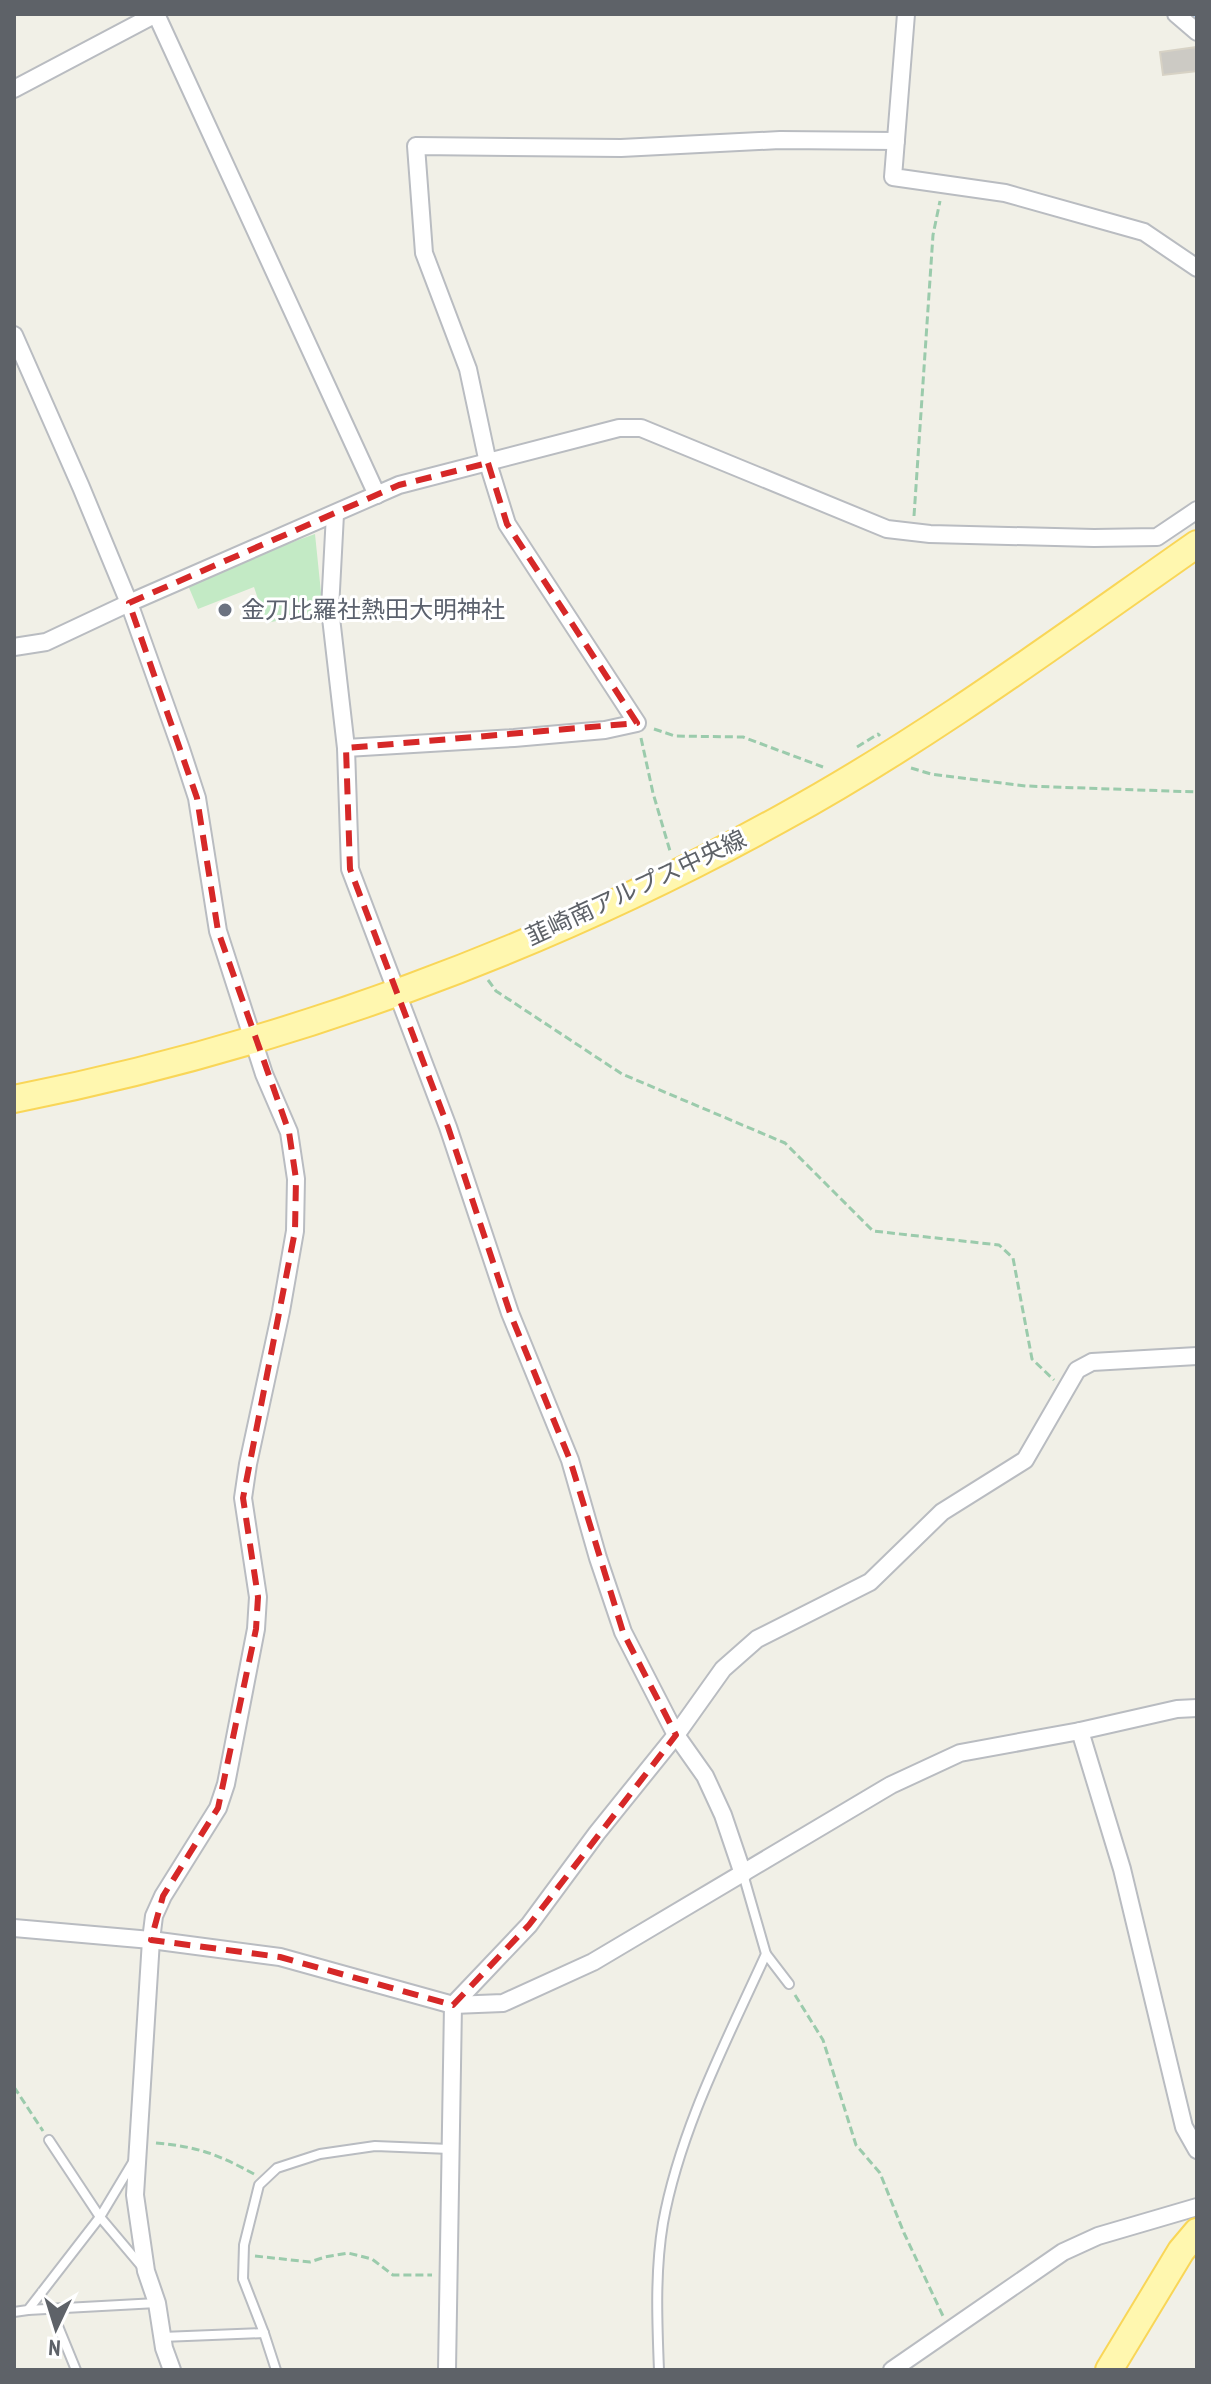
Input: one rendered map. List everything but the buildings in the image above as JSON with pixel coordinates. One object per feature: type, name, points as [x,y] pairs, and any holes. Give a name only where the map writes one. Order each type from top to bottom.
[{"type":"main road","name":"韮崎南アルプス中央線","points":[[14,1099],[84,1085],[253,1041],[475,962],[679,873],[895,751],[993,687],[1197,544]]},
{"type":"main road","points":[[1109,2370],[1181,2251],[1197,2232]]},
{"type":"street","points":[[16,83],[156,14],[377,495]]},
{"type":"street","points":[[906,14],[893,177],[1005,193],[1144,232],[1197,268]]},
{"type":"street","points":[[1176,14],[1197,32]]},
{"type":"street","points":[[346,748],[590,732],[637,723],[507,524],[488,463],[468,369],[424,253],[416,146],[621,148],[780,140],[896,141]]},
{"type":"street","points":[[14,335],[129,603],[197,798],[218,931],[264,1074],[289,1132],[296,1179],[293,1244],[243,1498],[258,1597],[256,1629],[226,1784],[218,1808],[163,1896],[154,1916],[151,1940],[135,2195],[146,2271],[157,2303],[164,2348],[172,2370]]},
{"type":"street","points":[[14,647],[46,642],[399,485],[619,428],[641,428],[887,529],[1094,538],[1157,537],[1197,510]]},
{"type":"street","points":[[335,514],[330,609],[346,748],[350,869],[448,1127],[510,1313],[570,1460],[623,1632],[676,1735],[705,1776],[723,1815],[743,1874]]},
{"type":"street","points":[[447,2370],[453,2005],[529,1925],[597,1833],[676,1735],[723,1669],[757,1639],[870,1582],[942,1512],[1025,1460],[1077,1370],[1092,1362],[1197,1356]]},
{"type":"street","points":[[14,1928],[151,1940],[280,1957],[453,2005],[503,2003],[593,1962],[891,1785],[960,1753],[1177,1709],[1197,1708]]},
{"type":"street","points":[[1080,1731],[1122,1869],[1184,2127],[1197,2150]]},
{"type":"street","points":[[892,2370],[1063,2252],[1098,2236],[1197,2207]]},
{"type":"lane","points":[[743,1874],[766,1954],[789,1984]]},
{"type":"lane","points":[[659,2370],[656,2307],[663,2224],[702,2094],[766,1954]]},
{"type":"lane","points":[[49,2140],[100,2217],[146,2271]]},
{"type":"lane","points":[[276,2370],[243,2279],[243,2255],[259,2185],[277,2168],[320,2154],[375,2146],[450,2149]]},
{"type":"lane","points":[[28,2310],[100,2217],[138,2148]]},
{"type":"lane","points":[[14,2312],[157,2303]]},
{"type":"lane","points":[[51,2309],[76,2370]]},
{"type":"lane","points":[[162,2337],[264,2333]]},
{"type":"path","points":[[913,532],[933,235],[943,184]]},
{"type":"path","points":[[637,723],[675,736],[743,737],[824,767]]},
{"type":"path","points":[[637,723],[653,793],[679,873]]},
{"type":"path","points":[[851,750],[878,734],[910,768],[947,776],[1026,786],[1197,792]]},
{"type":"path","points":[[475,962],[496,991],[622,1074],[785,1143],[873,1231],[999,1245],[1013,1258],[1032,1359],[1066,1390]]},
{"type":"path","points":[[789,1984],[823,2040],[856,2145],[880,2173],[949,2330]]},
{"type":"path","points":[[14,2087],[49,2140]]},
{"type":"path","points":[[138,2148],[184,2146],[217,2154],[265,2179]]},
{"type":"path","points":[[243,2255],[310,2262],[348,2253],[372,2259],[393,2275],[448,2275]]},
{"type":"highlighted area","points":[[488,463],[507,524],[637,723],[346,748],[350,869],[448,1127],[510,1313],[570,1460],[623,1632],[676,1735],[529,1925],[453,2005],[280,1957],[151,1940],[163,1896],[218,1808],[256,1629],[258,1597],[243,1498],[295,1231],[296,1179],[289,1132],[218,931],[197,798],[129,603],[399,485]]},
{"type":"green space","points":[[315,534],[323,612],[266,623],[254,587],[198,609],[187,583]]},
{"type":"waterway","points":[[1189,14],[1197,20]]},
{"type":"place","name":"金刀比羅社熱田大明神社","points":[[225,610]]}]
